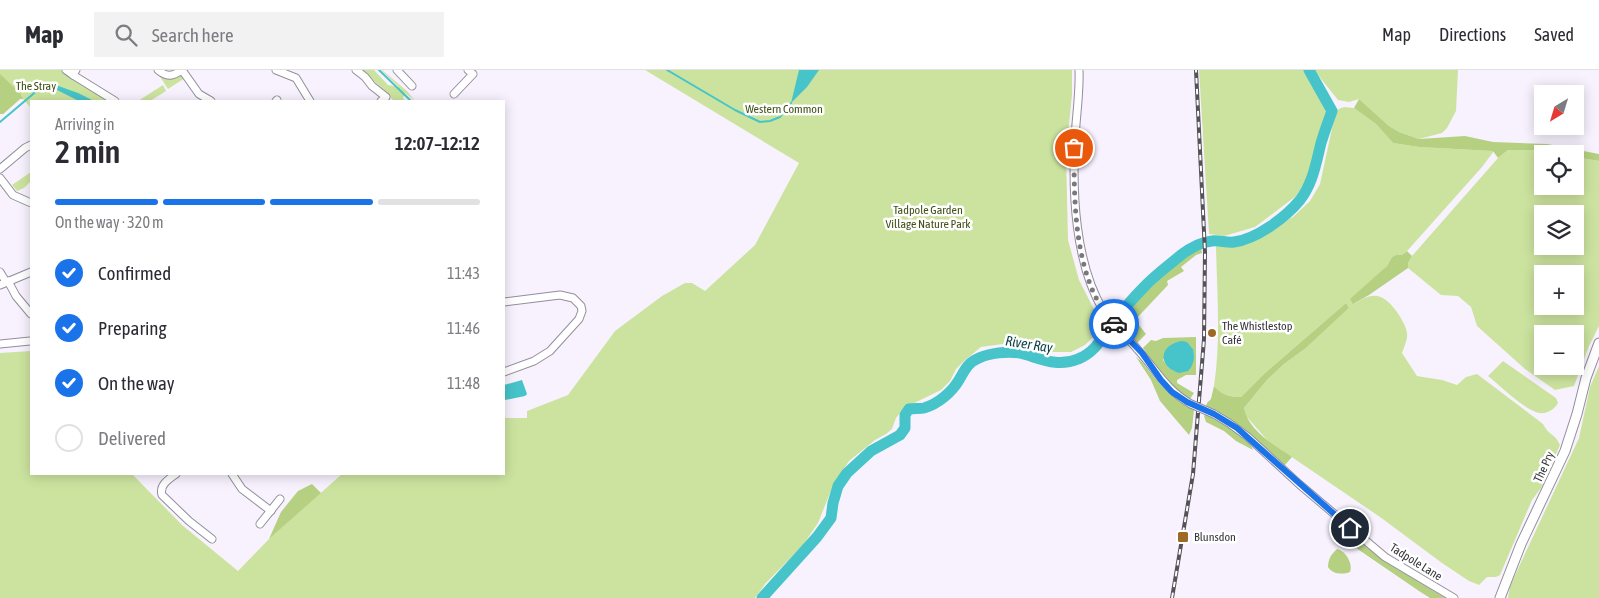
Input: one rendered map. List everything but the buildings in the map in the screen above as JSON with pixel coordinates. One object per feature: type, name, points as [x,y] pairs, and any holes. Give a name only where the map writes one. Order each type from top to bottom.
[{"type":"main road","name":"The Pry","points":[[1500,598],[1521,544],[1565,451],[1589,369],[1599,343]]},
{"type":"street","points":[[66,70],[75,72],[114,100]]},
{"type":"street","points":[[158,70],[169,76],[182,70],[199,94],[209,100]]},
{"type":"street","points":[[276,70],[296,78],[309,100]]},
{"type":"street","points":[[356,70],[386,100]]},
{"type":"street","points":[[397,70],[412,86]]},
{"type":"street","name":"Tadpole Lane","points":[[1080,70],[1074,157],[1078,228],[1081,251],[1087,273],[1104,312],[1142,353],[1165,384],[1176,394],[1191,404],[1214,414],[1242,433],[1385,557],[1454,598]]},
{"type":"street","points":[[454,94],[473,71]]},
{"type":"street","points":[[0,169],[30,145]]},
{"type":"street","points":[[0,178],[13,194],[30,202]]},
{"type":"street","points":[[0,272],[5,283],[30,313]]},
{"type":"street","points":[[5,283],[30,272]]},
{"type":"street","points":[[505,302],[560,295],[573,298],[582,310],[579,319],[550,351],[534,361],[505,372]]},
{"type":"street","points":[[0,344],[30,341]]},
{"type":"street","points":[[175,475],[162,486],[162,495],[189,521],[212,539]]},
{"type":"street","points":[[233,475],[240,487],[271,511]]},
{"type":"street","points":[[260,524],[280,499]]},
{"type":"green space","name":"The Stray","points":[[0,70],[62,70],[109,100],[30,100],[30,107],[23,99],[20,99],[3,114],[0,114]]},
{"type":"green space","points":[[363,70],[374,70],[388,85],[399,87],[382,70],[407,91],[414,100],[405,93],[403,98],[405,100],[393,100]]},
{"type":"green space","name":"Tadpole Garden Village Nature Park","points":[[645,70],[1072,70],[1072,95],[1066,153],[1068,240],[1079,280],[1101,323],[1098,332],[1085,345],[1071,352],[1049,352],[1010,343],[981,347],[956,369],[950,381],[941,390],[904,408],[896,418],[892,429],[849,461],[834,483],[818,523],[803,545],[765,584],[755,598],[0,598],[0,353],[30,351],[30,475],[133,475],[182,525],[238,571],[269,539],[341,475],[505,475],[505,418],[527,418],[527,411],[568,395],[615,331],[662,296],[685,283],[692,283],[705,291],[755,245],[799,163]]},
{"type":"green space","points":[[1199,70],[1307,70],[1328,112],[1309,176],[1296,196],[1255,227],[1224,236],[1209,234]]},
{"type":"green space","points":[[1314,70],[1458,70],[1456,111],[1447,128],[1442,133],[1419,139],[1399,132],[1389,126],[1359,99],[1349,102],[1338,100]]},
{"type":"green space","points":[[0,74],[20,93],[23,99],[20,99],[3,114],[0,114]]},
{"type":"green space","points":[[182,74],[185,78],[168,89],[159,75]]},
{"type":"green space","points":[[163,85],[166,91],[152,100],[140,100]]},
{"type":"green space","points":[[1359,99],[1389,126],[1399,132],[1419,139],[1465,136],[1493,142],[1552,145],[1534,145],[1534,151],[1508,150],[1498,158],[1493,151],[1419,147],[1393,143],[1376,124],[1354,108]]},
{"type":"green space","points":[[1344,107],[1354,108],[1376,124],[1393,143],[1419,147],[1494,151],[1408,250],[1402,255],[1392,257],[1387,266],[1354,304],[1367,297],[1377,296],[1392,306],[1402,319],[1406,330],[1407,338],[1402,353],[1417,376],[1442,380],[1457,385],[1466,377],[1477,374],[1543,424],[1560,445],[1541,488],[1532,500],[1500,575],[1487,577],[1479,585],[1469,581],[1442,563],[1380,517],[1268,441],[1246,416],[1244,408],[1267,380],[1284,364],[1306,348],[1349,308],[1346,303],[1264,374],[1241,397],[1226,395],[1214,386],[1218,334],[1216,247],[1219,243],[1241,245],[1253,241],[1293,217],[1310,201],[1320,184],[1336,110]]},
{"type":"green space","points":[[1508,150],[1534,151],[1534,195],[1584,195],[1584,158],[1599,161],[1599,326],[1584,359],[1584,325],[1534,325],[1534,375],[1578,375],[1574,386],[1555,390],[1525,369],[1477,326],[1471,307],[1458,296],[1441,295],[1408,268],[1408,263],[1412,256],[1498,158]]},
{"type":"green space","points":[[1584,151],[1599,154],[1599,161],[1584,158]]},
{"type":"green space","points":[[30,173],[30,182],[24,188],[17,191],[12,185]]},
{"type":"green space","points":[[1201,247],[1202,253],[1196,255],[1181,267],[1184,271],[1167,281],[1168,285],[1135,320],[1146,334],[1137,343],[1121,323],[1123,316],[1149,287],[1179,260]]},
{"type":"green space","points":[[1407,251],[1412,256],[1408,263],[1408,268],[1353,304],[1350,299],[1387,266],[1392,257],[1402,255]]},
{"type":"green space","points":[[1346,303],[1349,308],[1306,348],[1284,364],[1267,380],[1244,408],[1251,424],[1257,431],[1292,457],[1284,466],[1225,417],[1206,406],[1207,403],[1211,399],[1214,386],[1226,395],[1241,397],[1264,374]]},
{"type":"green space","points":[[1196,337],[1196,375],[1186,375],[1177,380],[1177,383],[1194,393],[1190,399],[1173,388],[1163,378],[1143,348],[1151,340],[1156,341],[1163,338]],"holes":[[[1178,342],[1191,346],[1193,352],[1192,365],[1174,371],[1163,360],[1170,346]]]},
{"type":"green space","points":[[1136,357],[1171,394],[1194,410],[1192,428],[1189,435],[1160,401],[1151,380]]},
{"type":"green space","points":[[1503,361],[1556,398],[1558,403],[1552,410],[1542,413],[1533,411],[1488,376]]},
{"type":"green space","points":[[1599,366],[1599,598],[1508,598],[1510,586],[1579,438],[1590,387]]},
{"type":"green space","points":[[1206,414],[1226,424],[1240,434],[1246,439],[1253,450],[1206,422],[1204,416]]},
{"type":"green space","points":[[312,484],[321,493],[269,539],[281,512],[298,491]]},
{"type":"green space","points":[[1334,522],[1389,564],[1445,598],[1430,598],[1340,537],[1331,525]]},
{"type":"green space","points":[[1337,549],[1348,558],[1350,572],[1337,573],[1328,567],[1330,557]]},
{"type":"water","points":[[799,70],[819,70],[807,87],[791,103]]},
{"type":"water","points":[[53,84],[92,100],[77,100],[47,87]]},
{"type":"water","points":[[1182,341],[1187,342],[1193,349],[1194,358],[1193,364],[1188,371],[1179,373],[1167,365],[1164,361],[1164,356],[1169,346]]},
{"type":"water","points":[[522,380],[527,394],[505,400],[505,385]]},
{"type":"waterway","points":[[379,70],[410,100]]},
{"type":"waterway","points":[[667,70],[735,110],[760,122],[780,117],[791,103]]},
{"type":"waterway","name":"River Ray","points":[[762,598],[817,537],[831,518],[838,486],[847,473],[871,451],[900,435],[905,428],[905,415],[909,409],[929,406],[949,393],[972,362],[983,356],[1004,352],[1020,353],[1063,363],[1078,359],[1090,352],[1099,343],[1136,295],[1184,253],[1195,246],[1208,242],[1234,242],[1252,237],[1279,220],[1294,207],[1311,180],[1332,111],[1309,70]]},
{"type":"waterway","points":[[0,122],[39,89],[48,86]]},
{"type":"railway","points":[[1172,598],[1193,474],[1204,339],[1205,252],[1196,70]]},
{"type":"way so far","points":[[1074,148],[1077,216],[1081,251],[1094,292],[1104,312],[1114,324]]},
{"type":"place","name":"The Whistlestop Café","points":[[1212,333]]},
{"type":"place","name":"Blunsdon","points":[[1183,537]]},
{"type":"route","points":[[1114,324],[1142,353],[1172,392],[1237,428],[1350,528]]},
{"type":"park label","name":"Western Common","points":[[784,109]]}]
